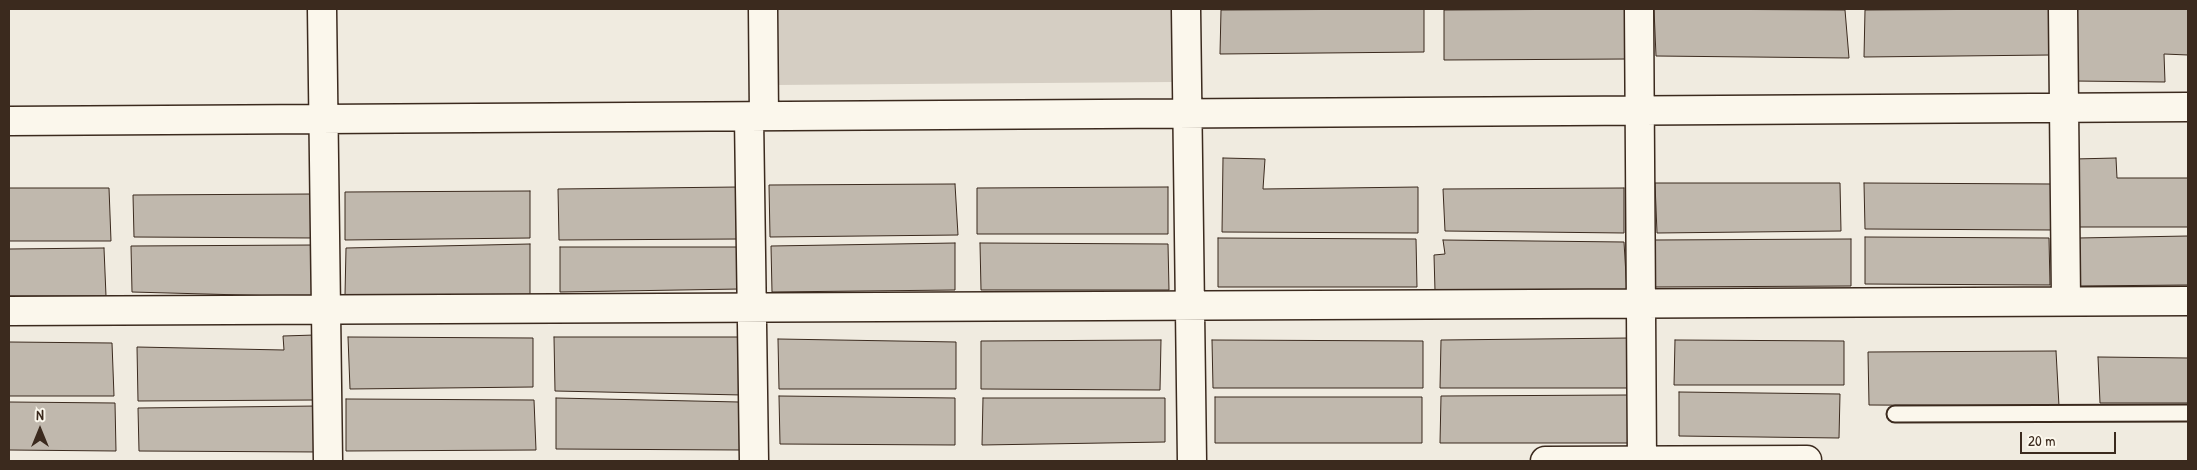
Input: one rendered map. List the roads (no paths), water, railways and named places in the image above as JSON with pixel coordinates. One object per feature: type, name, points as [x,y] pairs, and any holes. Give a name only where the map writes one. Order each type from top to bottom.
[{"type":"street","points":[[322,9],[328,461]]},
{"type":"street","points":[[754,461],[752,307],[757,116],[763,9]]},
{"type":"street","points":[[1186,9],[1192,461]]},
{"type":"street","points":[[1639,9],[1642,461]]},
{"type":"street","points":[[2063,9],[2066,300]]},
{"type":"street","points":[[9,121],[2188,107]]},
{"type":"street","points":[[9,310],[2066,300],[2188,301]]},
{"type":"street","points":[[1545,461],[1807,460]]},
{"type":"lane","points":[[1896,414],[2188,413]]}]
